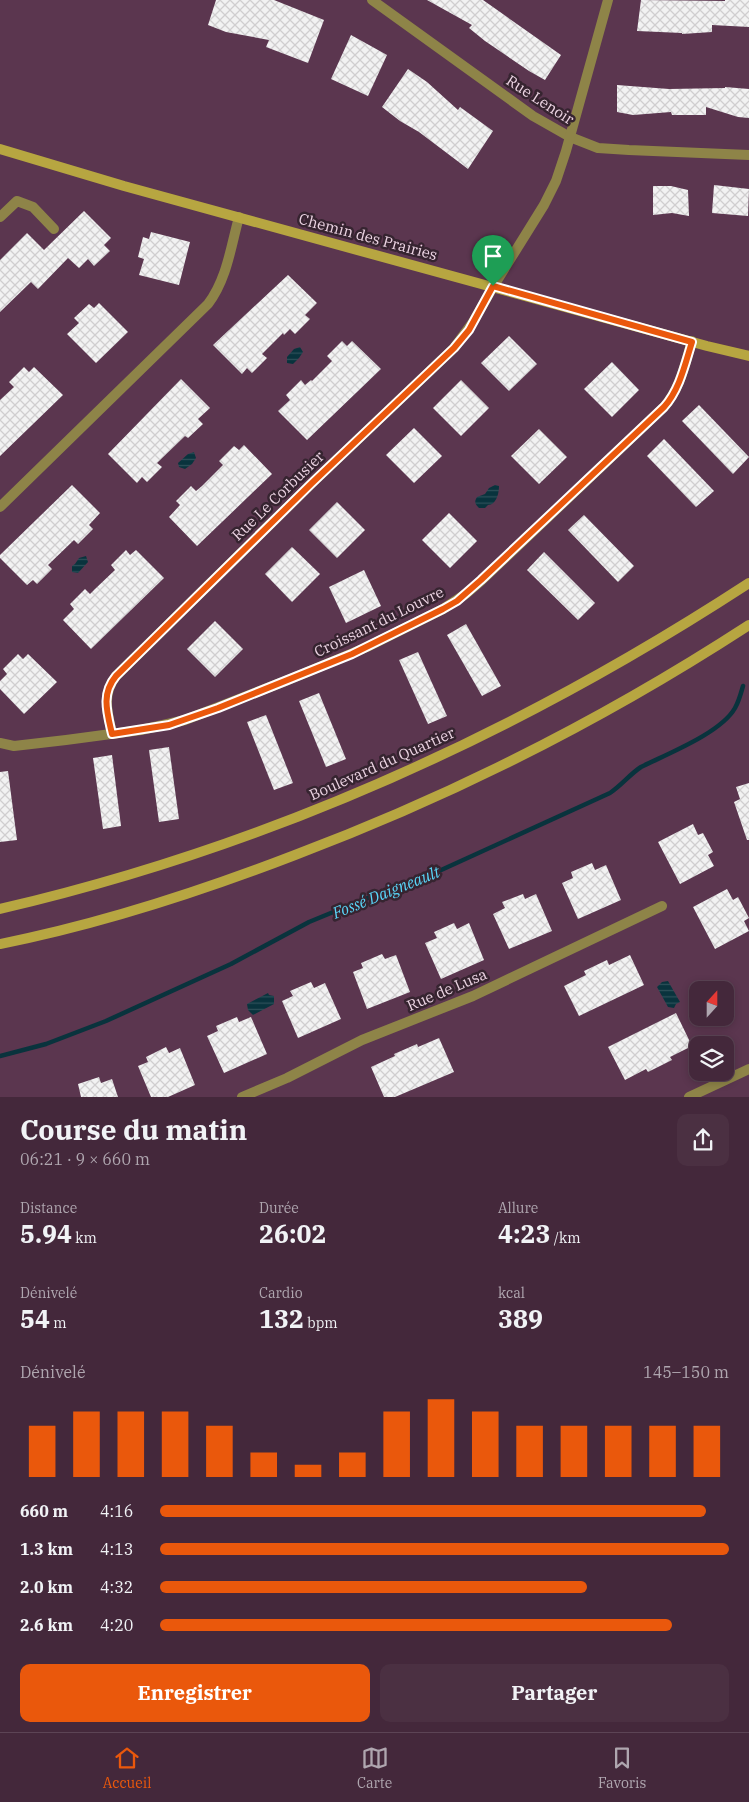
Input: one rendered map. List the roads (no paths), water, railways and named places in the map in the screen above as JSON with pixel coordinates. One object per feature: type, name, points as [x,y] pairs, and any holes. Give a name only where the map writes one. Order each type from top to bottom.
[{"type":"main road","name":"Chemin des Prairies","points":[[0,149],[239,217],[728,352],[749,356]]},
{"type":"main road","name":"Chemin des Prairies","points":[[728,352],[749,360]]},
{"type":"main road","name":"Boulevard du Quartier","points":[[0,909],[103,882],[213,848],[316,810],[382,782],[558,698],[652,644],[749,583]]},
{"type":"main road","points":[[0,944],[79,926],[181,895],[270,865],[374,824],[448,792],[570,731],[677,671],[749,625]]},
{"type":"street","name":"Rue Lenoir","points":[[372,0],[534,116],[570,137],[598,148],[749,155]]},
{"type":"street","name":"Rue Le Corbusier","points":[[112,734],[106,696],[110,684],[116,676],[312,483],[454,348],[469,330],[493,286],[549,195],[561,169],[608,0]]},
{"type":"street","points":[[0,217],[17,201],[33,207],[54,229]]},
{"type":"street","points":[[0,507],[208,304],[222,278],[239,217]]},
{"type":"street","name":"Croissant du Louvre","points":[[0,743],[14,746],[28,745],[169,725],[218,708],[352,654],[457,601],[664,407],[679,382],[692,342]]},
{"type":"street","name":"Rue de Lusa","points":[[242,1097],[288,1078],[362,1040],[473,996],[662,906]]},
{"type":"street","points":[[689,1097],[749,1070]]},
{"type":"water","points":[[300,347],[303,352],[299,358],[293,364],[287,363],[287,357],[294,349]]},
{"type":"water","points":[[194,452],[196,458],[192,464],[185,469],[179,467],[178,463],[188,454]]},
{"type":"water","points":[[495,485],[499,486],[498,496],[495,501],[485,508],[479,508],[475,503],[477,497],[485,494],[489,488]]},
{"type":"water","points":[[86,556],[88,562],[78,573],[72,572],[72,566],[79,558]]},
{"type":"water","points":[[668,981],[680,1002],[674,1008],[668,1007],[657,987],[662,982]]},
{"type":"water","points":[[268,993],[274,996],[274,1004],[253,1015],[248,1010],[247,1004]]},
{"type":"waterway","name":"Fossé Daigneault","points":[[0,1056],[46,1044],[106,1021],[231,964],[309,922],[428,876],[610,793],[641,767],[692,742],[718,726],[735,708],[743,686]]}]
